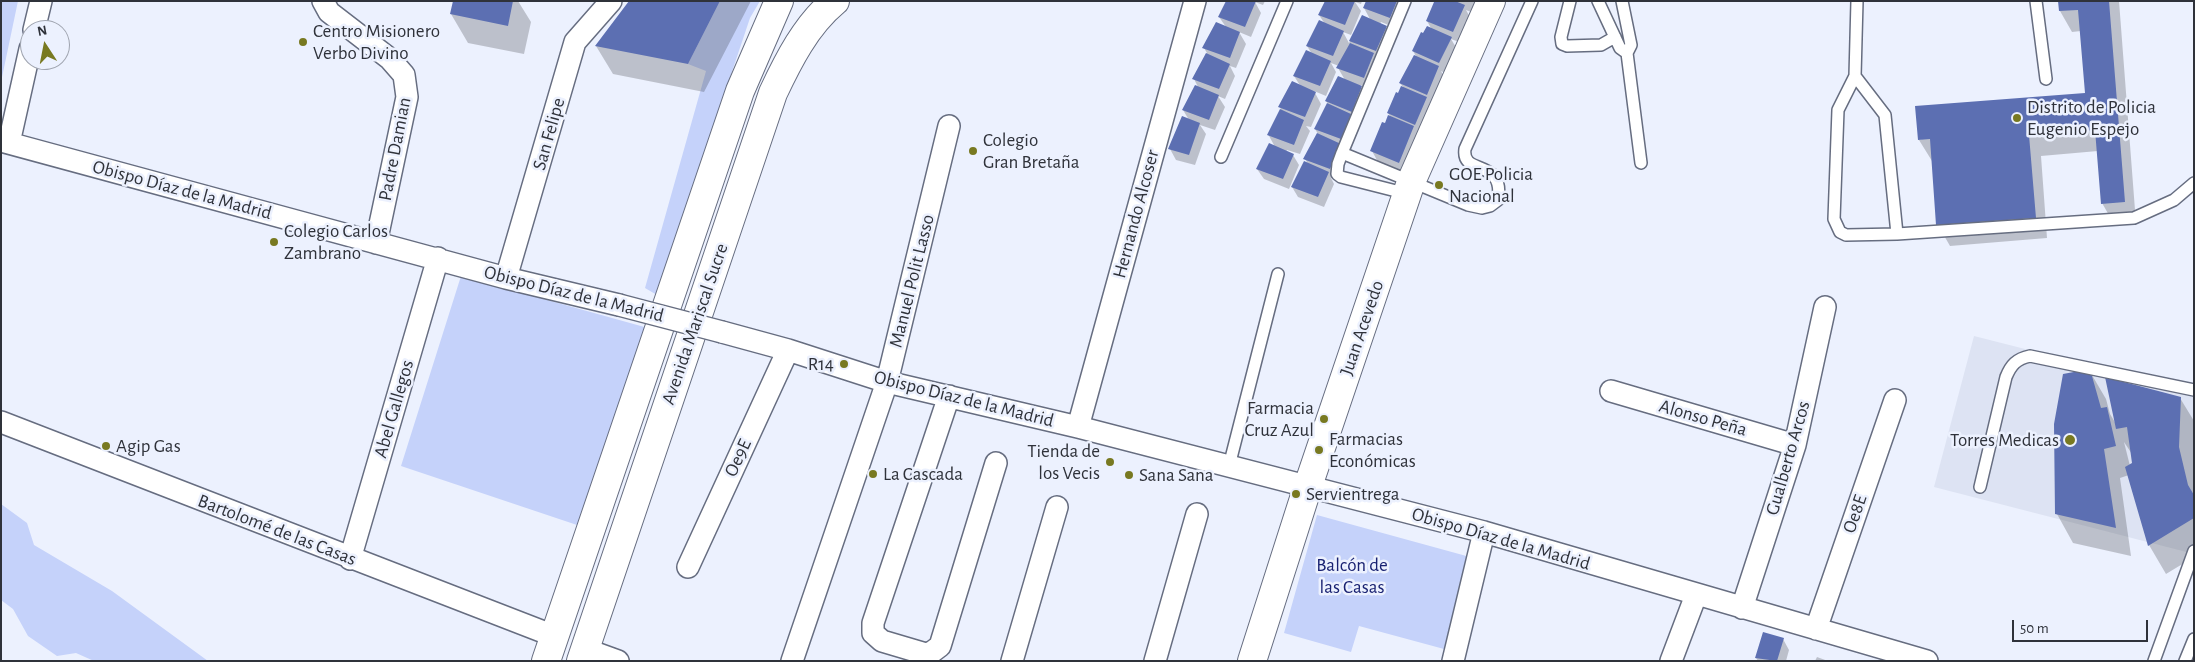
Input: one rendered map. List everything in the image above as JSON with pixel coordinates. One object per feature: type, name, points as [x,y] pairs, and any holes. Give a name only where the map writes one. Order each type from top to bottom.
[{"type":"main road","name":"Avenida Mariscal Sucre","points":[[550,649],[740,91],[779,1]]},
{"type":"main road","name":"Avenida Mariscal Sucre","points":[[583,655],[772,93],[788,61],[807,32],[835,1]]},
{"type":"main road","name":"Juan Acevedo","points":[[1252,661],[1308,486],[1410,188],[1491,1]]},
{"type":"street","points":[[36,20],[41,1]]},
{"type":"street","name":"Padre Damian","points":[[323,1],[329,12],[390,59],[404,75],[407,96],[376,243]]},
{"type":"street","name":"San Felipe","points":[[506,278],[575,42],[611,1]]},
{"type":"street","name":"Hernando Alcoser","points":[[1078,427],[1195,1]]},
{"type":"street","points":[[5,142],[24,70]]},
{"type":"street","name":"Manuel Polit Lasso","points":[[792,661],[887,382],[949,126]]},
{"type":"street","name":"Obispo Díaz de la Madrid","points":[[5,142],[506,278],[722,332],[788,350],[887,382],[1078,427],[1484,532],[1696,596],[1816,629],[1879,654],[1927,661]]},
{"type":"street","name":"Abel Gallegos","points":[[350,559],[438,258]]},
{"type":"street","name":"Gualberto Arcos","points":[[1742,608],[1795,445],[1825,307]]},
{"type":"street","name":"Oe9E","points":[[688,567],[788,350]]},
{"type":"street","name":"Alonso Peña","points":[[1611,391],[1795,445]]},
{"type":"street","points":[[949,396],[873,623],[874,633],[877,638],[920,653],[932,652],[940,646],[996,463]]},
{"type":"street","name":"Oe8E","points":[[1816,629],[1895,400]]},
{"type":"street","name":"Bartolomé de las Casas","points":[[1,422],[350,559],[550,649]]},
{"type":"street","points":[[1012,661],[1056,507]]},
{"type":"street","points":[[1155,661],[1197,514]]},
{"type":"street","points":[[1453,661],[1484,532]]},
{"type":"street","points":[[1671,661],[1696,596]]},
{"type":"street","points":[[583,655],[618,661]]},
{"type":"lane","points":[[1221,157],[1286,1]]},
{"type":"lane","points":[[1405,1],[1342,153],[1336,170],[1337,174],[1341,177],[1410,188],[1482,208],[1490,206],[1498,200],[1500,188],[1497,178],[1488,171],[1468,162],[1464,156],[1465,149],[1532,1]]},
{"type":"lane","points":[[1570,1],[1561,37],[1562,44],[1567,46],[1600,45],[1615,37]]},
{"type":"lane","points":[[1598,1],[1620,48],[1627,53]]},
{"type":"lane","points":[[1622,1],[1631,45],[1627,53],[1641,163]]},
{"type":"lane","points":[[1857,1],[1855,76],[1838,110],[1834,219],[1840,232],[1846,235],[1897,234],[2134,218],[2174,200],[2194,183]]},
{"type":"lane","points":[[2036,1],[2046,79]]},
{"type":"lane","points":[[1855,76],[1885,115],[1897,234]]},
{"type":"lane","points":[[1342,153],[1410,188]]},
{"type":"lane","points":[[1229,466],[1278,274]]},
{"type":"lane","points":[[1980,487],[2006,377],[2010,366],[2022,358],[2030,356],[2194,390]]},
{"type":"lane","points":[[2154,661],[2194,552]]},
{"type":"lane","points":[[2184,661],[2194,639]]},
{"type":"shaded area","name":"Torres Medicas","points":[[1974,336],[2194,392],[2194,554],[1934,487]]},
{"type":"green space","points":[[1,1],[18,1],[1,82]]},
{"type":"green space","points":[[720,1],[760,1],[750,18],[657,295],[645,288],[706,71],[688,64]]},
{"type":"green space","points":[[461,276],[648,328],[580,526],[401,466]]},
{"type":"green space","points":[[1,504],[27,523],[34,545],[112,591],[208,661],[94,661],[76,653],[57,656],[28,636],[13,609],[1,600]]},
{"type":"green space","name":"Balcón de las Casas","points":[[1317,515],[1470,557],[1444,649],[1359,626],[1351,652],[1284,633]]},
{"type":"building","points":[[453,1],[513,1],[508,26],[450,14]]},
{"type":"building","points":[[629,1],[720,1],[688,64],[595,46]]},
{"type":"building","points":[[1226,1],[1256,1],[1245,27],[1218,17]]},
{"type":"building","points":[[1325,1],[1355,1],[1345,25],[1318,15]]},
{"type":"building","points":[[1366,1],[1397,1],[1390,18],[1363,8]]},
{"type":"building","points":[[1455,1],[1465,5],[1453,32],[1426,21],[1434,2]]},
{"type":"building","name":"Distrito de Policia Eugenio Espejo","points":[[2058,1],[2109,1],[2125,202],[2101,204],[2095,130],[2029,135],[2036,218],[1936,225],[1930,139],[1918,140],[1915,106],[2085,93],[2078,10],[2059,11]]},
{"type":"building","points":[[1362,15],[1387,26],[1376,51],[1349,41]]},
{"type":"building","points":[[1319,20],[1344,31],[1333,56],[1306,46]]},
{"type":"building","points":[[1216,22],[1240,32],[1230,58],[1202,48]]},
{"type":"building","points":[[1427,26],[1452,37],[1439,63],[1412,51],[1421,32],[1423,33]]},
{"type":"building","points":[[1350,43],[1374,53],[1364,78],[1336,68]]},
{"type":"building","points":[[1306,50],[1331,61],[1320,86],[1293,76]]},
{"type":"building","points":[[1206,53],[1230,64],[1219,89],[1192,79]]},
{"type":"building","points":[[1414,55],[1439,66],[1427,95],[1399,83]]},
{"type":"building","points":[[1338,76],[1362,86],[1352,112],[1325,101]]},
{"type":"building","points":[[1292,81],[1316,92],[1305,117],[1278,107]]},
{"type":"building","points":[[1195,85],[1219,95],[1209,120],[1182,110]]},
{"type":"building","points":[[1401,86],[1427,97],[1415,125],[1387,113],[1396,92],[1398,93]]},
{"type":"building","points":[[1327,103],[1351,114],[1341,139],[1314,129]]},
{"type":"building","points":[[1280,109],[1304,120],[1294,145],[1267,135]]},
{"type":"building","points":[[1388,115],[1414,126],[1399,163],[1370,151],[1382,122],[1385,123]]},
{"type":"building","points":[[1182,116],[1200,123],[1189,155],[1168,149]]},
{"type":"building","points":[[1317,133],[1341,144],[1330,169],[1303,159]]},
{"type":"building","points":[[1269,143],[1294,154],[1283,179],[1256,169]]},
{"type":"building","points":[[1304,161],[1329,172],[1318,197],[1291,187]]},
{"type":"building","name":"Torres Medicas","points":[[2090,369],[2101,408],[2107,407],[2116,446],[2104,449],[2116,528],[2055,514],[2054,424],[2063,374]]},
{"type":"building","name":"Torres Medicas","points":[[2105,377],[2181,397],[2179,447],[2188,485],[2194,495],[2194,518],[2148,546],[2125,467],[2132,463],[2127,427],[2116,429]]},
{"type":"building","points":[[1763,632],[1784,638],[1777,661],[1755,658]]},
{"type":"place","name":"Centro Misionero Verbo Divino","points":[[303,42]]},
{"type":"place","name":"Distrito de Policia Eugenio Espejo","points":[[2017,118]]},
{"type":"place","name":"Colegio Gran Bretaña","points":[[973,151]]},
{"type":"place","name":"GOE Policia Nacional","points":[[1439,185]]},
{"type":"place","name":"Colegio Carlos Zambrano","points":[[274,242]]},
{"type":"place","name":"R14","points":[[844,364]]},
{"type":"place","name":"Farmacia Cruz Azul","points":[[1324,419]]},
{"type":"place","name":"Torres Medicas","points":[[2070,440]]},
{"type":"place","name":"Agip Gas","points":[[106,446]]},
{"type":"place","name":"Farmacias Económicas","points":[[1319,450]]},
{"type":"place","name":"Tienda de los Vecis","points":[[1110,462]]},
{"type":"place","name":"La Cascada","points":[[873,474]]},
{"type":"place","name":"Sana Sana","points":[[1129,475]]},
{"type":"place","name":"Servientrega","points":[[1296,494]]}]
